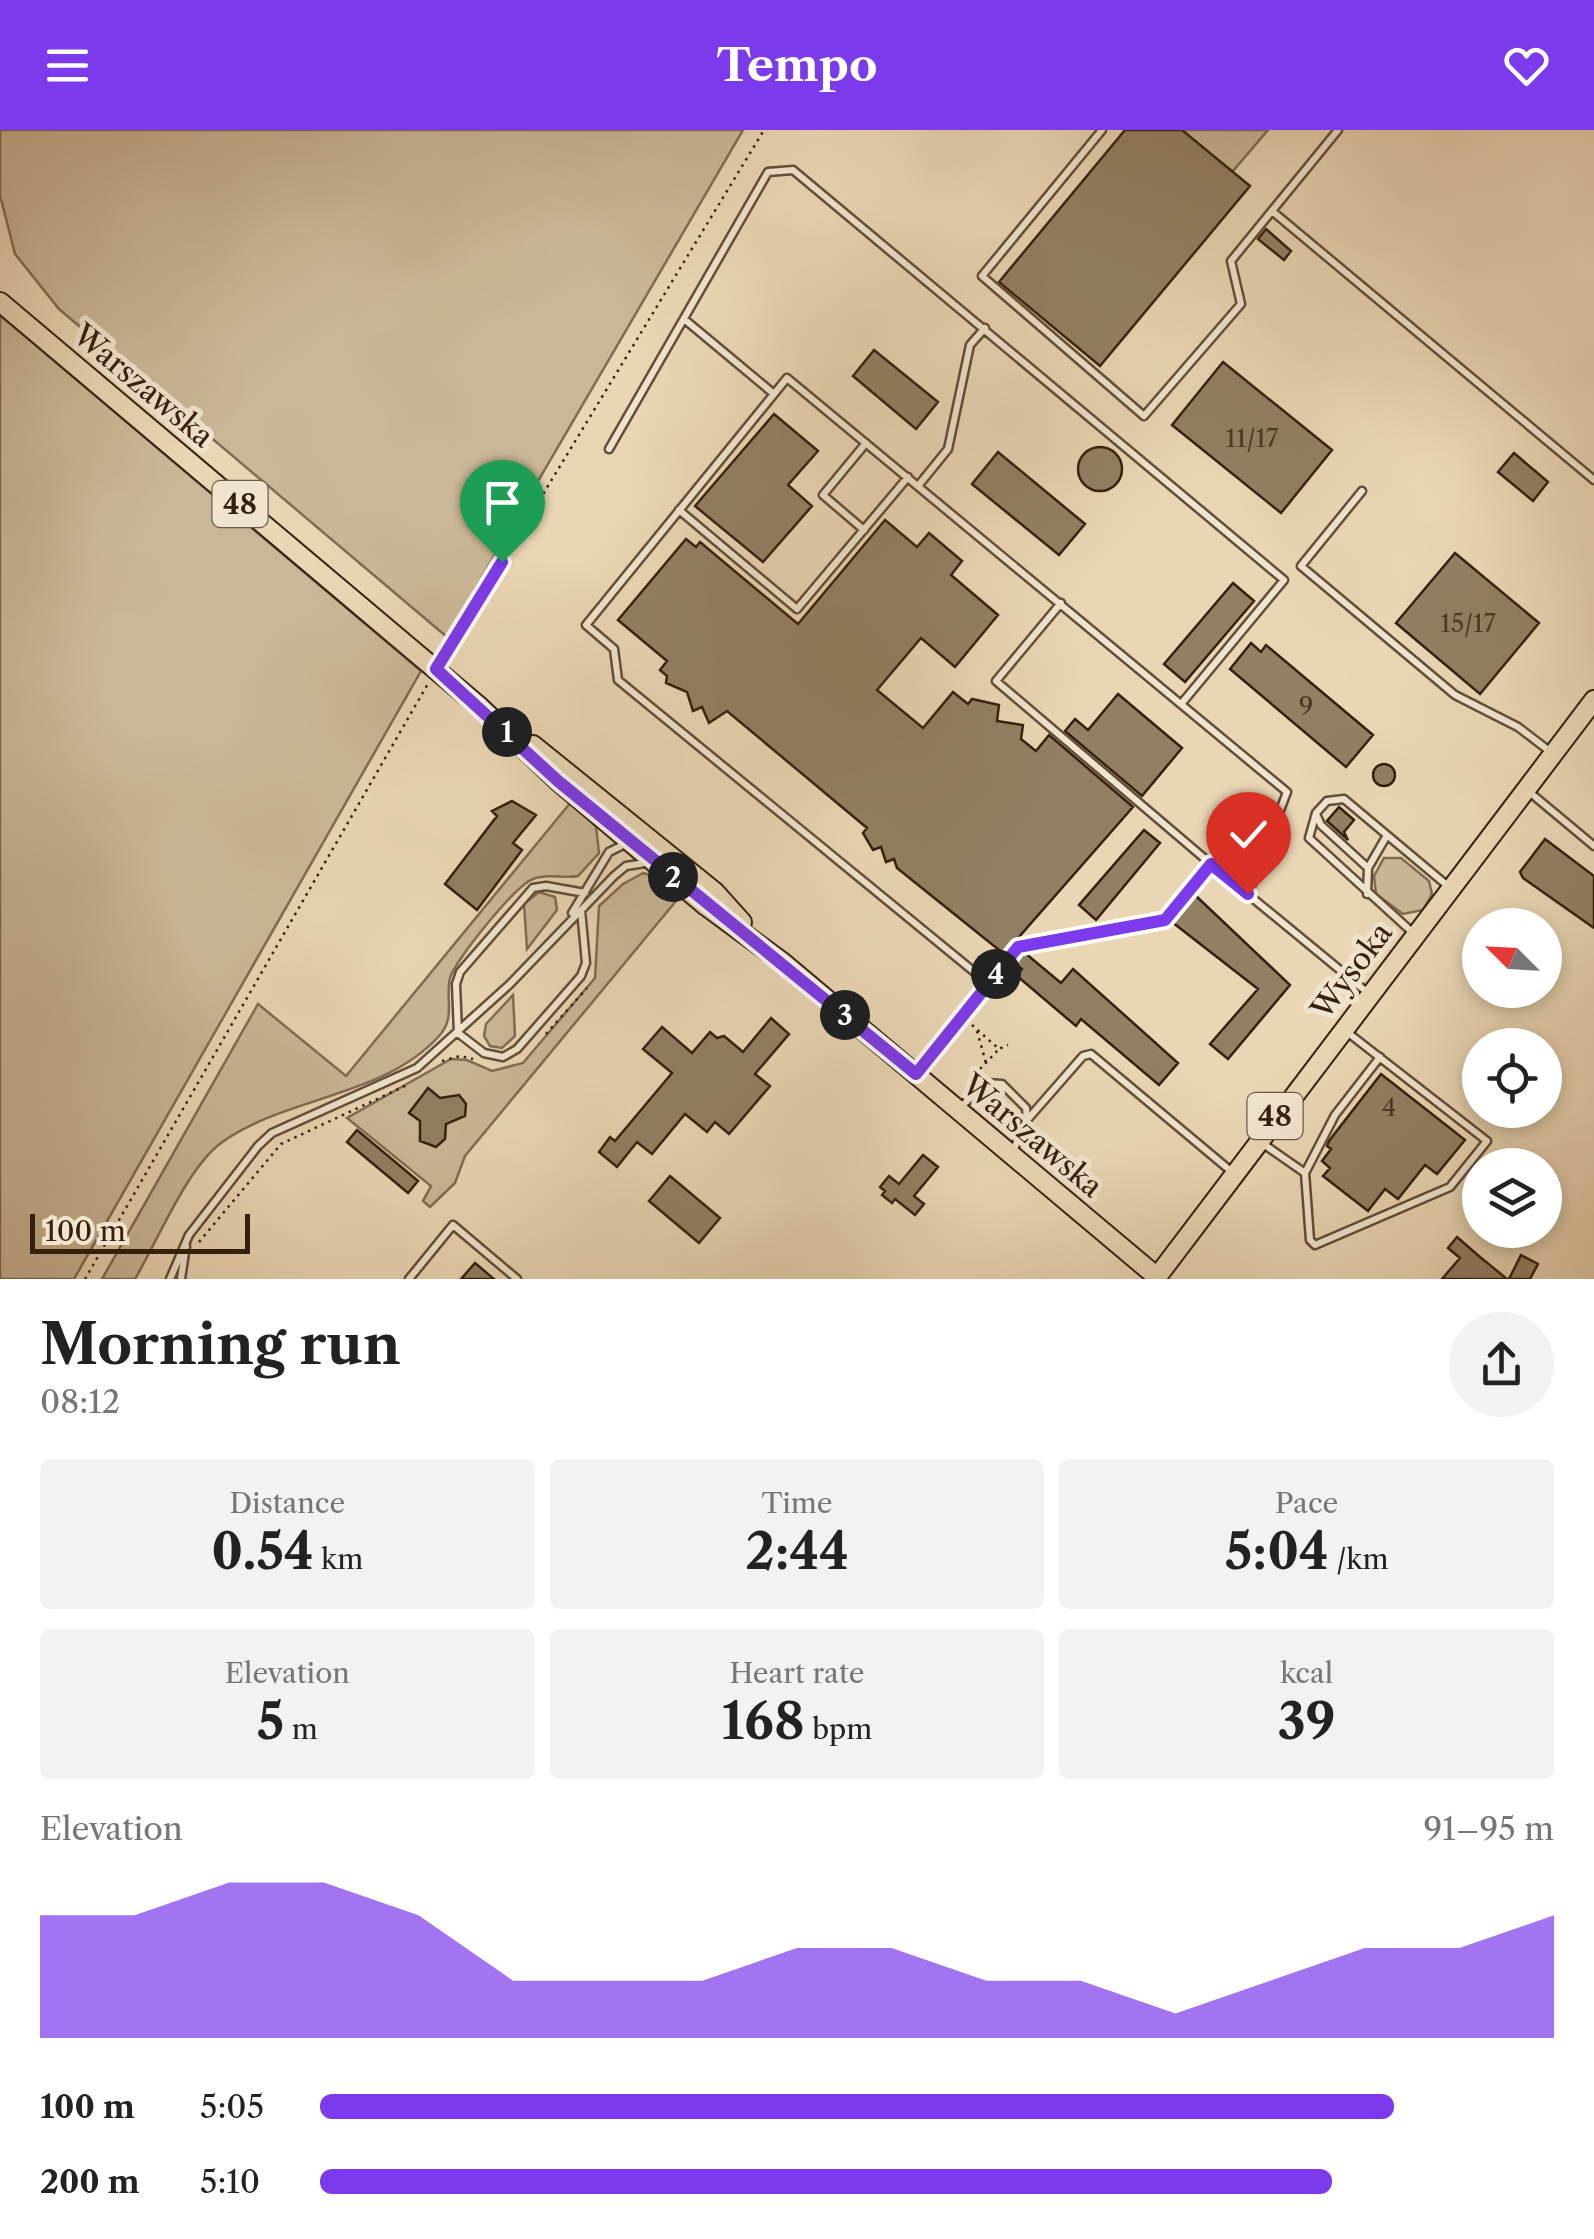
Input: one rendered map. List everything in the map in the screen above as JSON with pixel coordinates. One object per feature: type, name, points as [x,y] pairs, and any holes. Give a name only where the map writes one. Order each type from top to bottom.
[{"type":"main road","name":"Warszawska","points":[[0,302],[436,669],[631,843],[780,961],[1157,1277]]},
{"type":"main road","name":"Wysoka","points":[[1157,1277],[1232,1172],[1594,700]]},
{"type":"main road","name":"Warszawska","points":[[480,707],[667,851],[715,892],[780,961]]},
{"type":"lane","points":[[1102,130],[982,276],[1139,415],[1149,414],[1241,304],[1231,261],[1338,130]]},
{"type":"lane","points":[[609,449],[768,172],[794,170],[1284,580],[1182,703]]},
{"type":"lane","points":[[1272,211],[1594,480]]},
{"type":"lane","points":[[684,319],[774,394]]},
{"type":"lane","points":[[918,486],[948,449],[970,345],[985,328]]},
{"type":"lane","points":[[988,984],[618,680],[614,649],[586,625],[787,378],[1287,792],[1248,894]]},
{"type":"lane","points":[[864,530],[822,495],[866,443]]},
{"type":"lane","points":[[679,510],[797,609],[908,477]]},
{"type":"lane","points":[[1362,492],[1301,566],[1455,695],[1518,727],[1552,754]]},
{"type":"lane","points":[[1061,603],[996,681],[1368,994]]},
{"type":"lane","points":[[1526,789],[1594,846]]},
{"type":"lane","points":[[1414,934],[1309,838],[1316,812],[1327,801],[1344,799],[1450,888]]},
{"type":"lane","points":[[1316,812],[1321,825],[1368,868]]},
{"type":"lane","points":[[621,813],[631,843],[626,866]]},
{"type":"lane","points":[[566,922],[609,852],[610,836],[602,818]]},
{"type":"lane","points":[[1367,894],[1368,868],[1386,837]]},
{"type":"lane","points":[[609,852],[631,843],[667,851]]},
{"type":"lane","points":[[170,1279],[188,1235],[272,1133],[417,1068],[458,1033],[626,866],[643,862],[665,871]]},
{"type":"lane","points":[[916,1074],[1018,947],[1165,920],[1211,864]]},
{"type":"lane","points":[[458,1033],[456,984],[460,972],[522,896],[546,886],[586,892]]},
{"type":"lane","points":[[458,1033],[484,1053],[504,1057],[517,1048],[581,976],[586,963],[581,909]]},
{"type":"lane","points":[[1342,1028],[1487,1141],[1450,1187],[1321,1246],[1310,1240],[1305,1173],[1335,1114],[1380,1058]]},
{"type":"lane","points":[[1012,1154],[1026,1120],[1083,1056],[1090,1054],[1232,1172]]},
{"type":"lane","points":[[959,1109],[976,1090],[993,1081],[1022,1100],[1026,1120]]},
{"type":"lane","points":[[1257,1139],[1305,1173]]},
{"type":"lane","points":[[409,1279],[453,1226],[517,1279]]},
{"type":"lane","points":[[180,1279],[188,1235]]},
{"type":"path","points":[[85,1279],[436,669],[764,130]]},
{"type":"path","points":[[540,1041],[590,984]]},
{"type":"path","points":[[963,1018],[999,1049]]},
{"type":"path","points":[[976,1029],[986,1063]]},
{"type":"path","points":[[980,1069],[1008,1045]]},
{"type":"path","points":[[430,1070],[460,1056],[484,1065]]},
{"type":"path","points":[[196,1248],[281,1144],[372,1106],[418,1080]]},
{"type":"shaded area","points":[[0,130],[743,130],[447,637],[59,309],[15,254],[0,195]]},
{"type":"shaded area","points":[[1169,130],[1268,130],[1232,172]]},
{"type":"shaded area","points":[[0,315],[421,671],[74,1279],[0,1279]]},
{"type":"shaded area","points":[[571,802],[596,826],[599,853],[578,876],[533,879],[501,908],[454,969],[447,1022],[439,1036],[390,1072],[274,1115],[221,1143],[185,1187],[135,1279],[102,1279],[258,1004],[346,1076]]},
{"type":"shaded area","points":[[1384,858],[1401,858],[1429,881],[1432,894],[1423,910],[1403,914],[1376,894],[1374,876]]},
{"type":"shaded area","points":[[643,873],[660,878],[681,895],[465,1156],[455,1183],[430,1207],[423,1201],[431,1186],[347,1118],[451,1059],[467,1060],[492,1071],[523,1063],[595,978],[599,906],[623,884]]},
{"type":"shaded area","points":[[539,892],[555,897],[557,910],[527,949],[524,904]]},
{"type":"shaded area","points":[[513,995],[515,1036],[502,1048],[490,1046],[484,1036],[486,1024]]},
{"type":"building","points":[[1125,130],[1182,130],[1250,186],[1100,366],[999,282]]},
{"type":"building","points":[[1266,229],[1291,251],[1284,260],[1258,239]]},
{"type":"building","points":[[874,350],[938,402],[916,429],[853,376]]},
{"type":"building","points":[[1223,362],[1332,450],[1281,513],[1172,425]]},
{"type":"building","points":[[774,414],[818,451],[788,485],[812,506],[763,562],[695,506]]},
{"type":"building","points":[[1100,447],[1116,453],[1122,469],[1116,485],[1100,491],[1084,485],[1078,469],[1084,453]]},
{"type":"building","points":[[998,452],[1085,524],[1059,555],[972,484]]},
{"type":"building","points":[[1514,453],[1548,482],[1533,501],[1498,472]]},
{"type":"building","points":[[885,520],[917,547],[929,533],[962,561],[951,575],[998,615],[955,667],[921,638],[877,690],[923,728],[953,692],[968,704],[972,699],[999,705],[997,721],[1023,725],[1021,739],[1036,751],[1049,735],[1133,807],[1004,954],[897,868],[894,859],[886,862],[881,847],[873,850],[863,833],[867,828],[727,711],[709,723],[702,707],[693,711],[687,692],[666,683],[667,676],[660,670],[667,661],[618,620],[686,539],[696,547],[700,542],[798,624]]},
{"type":"building","points":[[1455,553],[1539,623],[1480,694],[1396,623]]},
{"type":"building","points":[[1233,583],[1254,601],[1185,682],[1164,664]]},
{"type":"building","points":[[1251,643],[1261,652],[1266,645],[1373,735],[1346,767],[1230,669]]},
{"type":"building","points":[[1118,694],[1182,748],[1142,796],[1065,731],[1075,719],[1088,730]]},
{"type":"building","points":[[1384,764],[1395,775],[1384,786],[1373,775]]},
{"type":"building","points":[[512,801],[536,815],[513,843],[522,850],[477,910],[445,884],[497,816],[492,811]]},
{"type":"building","points":[[1339,807],[1354,820],[1344,832],[1348,840],[1327,821]]},
{"type":"building","points":[[1144,830],[1160,843],[1096,920],[1079,905]]},
{"type":"building","points":[[1545,839],[1594,876],[1594,928],[1523,878],[1520,872]]},
{"type":"building","points":[[1195,895],[1290,985],[1228,1059],[1210,1044],[1258,989],[1172,922]]},
{"type":"building","points":[[1025,953],[1061,983],[1073,969],[1178,1063],[1159,1085],[1081,1019],[1076,1026],[1017,976],[1022,969],[1015,963]]},
{"type":"building","points":[[771,1018],[789,1034],[755,1074],[770,1086],[729,1134],[715,1122],[707,1132],[685,1114],[652,1154],[637,1142],[617,1167],[599,1152],[610,1137],[615,1141],[672,1073],[643,1049],[662,1027],[692,1053],[710,1032],[717,1038],[724,1036],[743,1052]]},
{"type":"building","points":[[1381,1074],[1465,1140],[1437,1174],[1425,1165],[1398,1199],[1385,1189],[1368,1211],[1323,1176],[1330,1168],[1322,1161],[1331,1149],[1327,1146],[1329,1141]]},
{"type":"building","points":[[428,1088],[440,1098],[459,1095],[466,1104],[465,1116],[446,1124],[445,1139],[436,1147],[420,1141],[420,1121],[409,1113]]},
{"type":"building","points":[[357,1130],[418,1181],[408,1193],[347,1142]]},
{"type":"building","points":[[923,1155],[938,1167],[914,1196],[924,1204],[915,1215],[895,1199],[892,1203],[882,1195],[885,1191],[880,1187],[889,1176],[899,1184]]},
{"type":"building","points":[[670,1176],[720,1218],[699,1243],[649,1201]]},
{"type":"building","points":[[1457,1237],[1462,1248],[1470,1248],[1507,1279],[1442,1279],[1460,1258],[1448,1248]]},
{"type":"building","points":[[1521,1255],[1538,1264],[1530,1279],[1509,1279]]},
{"type":"building","points":[[475,1263],[494,1279],[461,1279]]},
{"type":"route","points":[[502,562],[436,669],[558,781],[706,906],[780,961],[916,1074],[1018,947],[1165,920],[1211,864],[1248,894]]}]
